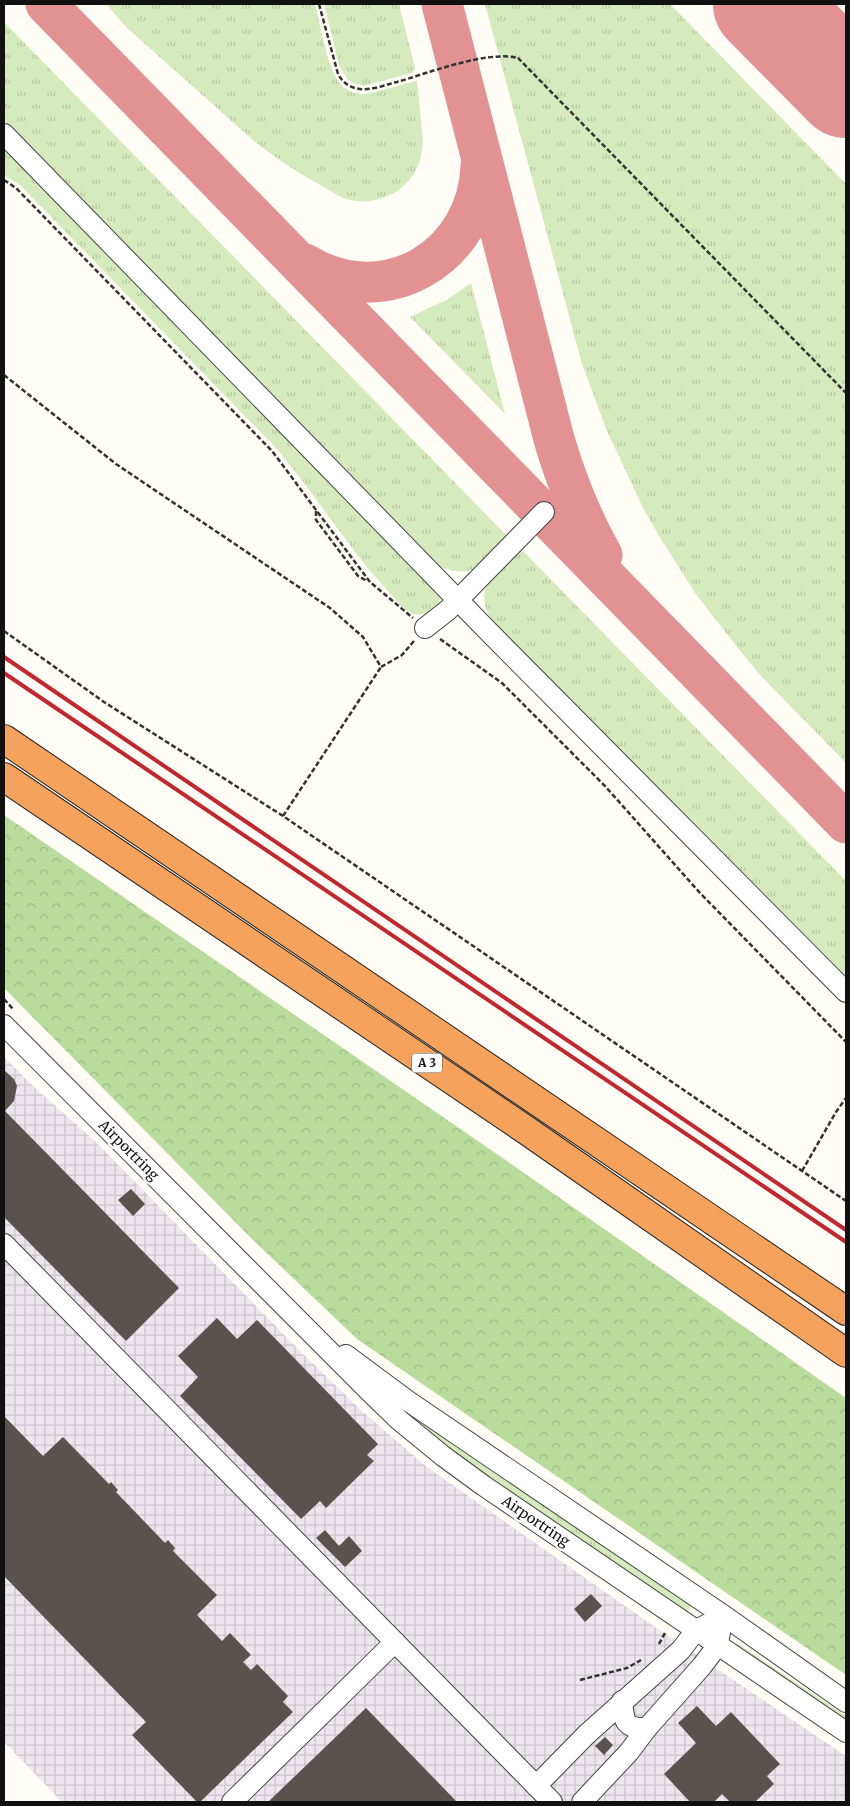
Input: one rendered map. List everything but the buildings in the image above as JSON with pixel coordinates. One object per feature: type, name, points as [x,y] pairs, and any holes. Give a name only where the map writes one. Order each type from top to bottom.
[{"type":"highway","name":"A 3","points":[[4,739],[846,1311]]},
{"type":"highway","name":"A 3","points":[[4,777],[526,1130],[846,1354]]},
{"type":"street","points":[[4,134],[458,600],[846,992]]},
{"type":"street","points":[[425,628],[458,600],[544,512]]},
{"type":"street","name":"Airportring","points":[[11,1019],[254,1275],[400,1420],[443,1456],[484,1486],[846,1732]]},
{"type":"street","points":[[4,1244],[552,1802]]},
{"type":"street","name":"Airportring","points":[[254,1275],[336,1347],[402,1396],[723,1615],[846,1702]]},
{"type":"street","points":[[666,1610],[673,1622],[681,1650]]},
{"type":"street","points":[[536,1786],[560,1747],[595,1710],[608,1703],[622,1701],[681,1650],[696,1630],[723,1615]]},
{"type":"street","points":[[582,1802],[629,1752],[647,1728],[718,1645],[723,1615]]},
{"type":"street","points":[[232,1802],[395,1642]]},
{"type":"street","points":[[702,1666],[740,1660]]},
{"type":"street","points":[[622,1701],[627,1724],[633,1728],[647,1728]]},
{"type":"street","points":[[576,1802],[598,1769],[627,1740],[647,1728]]},
{"type":"street","points":[[589,1802],[612,1785],[634,1760],[642,1748],[647,1728]]},
{"type":"path","points":[[319,4],[338,74],[342,81],[354,88],[373,88],[458,64],[498,56],[518,58],[846,393]]},
{"type":"path","points":[[4,180],[16,188],[272,451],[370,582],[425,628],[502,683],[606,786],[700,893],[846,1042]]},
{"type":"path","points":[[4,374],[116,464],[287,581],[330,608],[363,637],[381,667]]},
{"type":"path","points":[[316,510],[316,520],[358,576],[370,582]]},
{"type":"path","points":[[283,816],[381,667],[402,655],[425,628]]},
{"type":"path","points":[[4,631],[104,702],[283,816],[846,1201]]},
{"type":"path","points":[[4,1000],[11,1019]]},
{"type":"path","points":[[802,1171],[846,1098]]},
{"type":"path","points":[[659,1646],[667,1630]]},
{"type":"path","points":[[580,1680],[627,1668],[648,1657]]},
{"type":"shaded area","points":[[4,1057],[34,1087],[95,1141],[300,1351],[363,1412],[427,1467],[642,1618],[846,1756],[846,1802],[62,1802],[4,1742]]},
{"type":"green space","points":[[106,4],[315,4],[328,59],[336,79],[341,85],[353,92],[366,94],[417,81],[423,141],[420,161],[411,179],[390,195],[377,200],[356,201],[336,194],[296,171],[254,141],[126,27]]},
{"type":"green space","points":[[324,4],[399,4],[415,68],[412,73],[364,86],[347,79],[339,65]]},
{"type":"green space","points":[[485,4],[670,4],[846,184],[846,763],[760,675],[737,647],[695,593],[643,508],[607,431],[582,364]]},
{"type":"green space","points":[[4,22],[509,538],[486,561],[471,570],[453,571],[441,567],[4,120]]},
{"type":"green space","points":[[4,145],[442,593],[439,606],[426,614],[414,614],[397,601],[359,557],[277,449],[20,185],[4,175]]},
{"type":"green space","points":[[471,283],[505,414],[410,317],[448,299]]},
{"type":"green space","points":[[520,548],[846,881],[846,982],[492,620],[486,609],[484,598],[486,589],[496,572]]},
{"type":"green space","points":[[4,815],[507,1161],[846,1398],[846,1675],[357,1339],[252,1239],[4,988]]},
{"type":"green space","points":[[377,1387],[691,1605],[687,1613],[433,1438]]},
{"type":"green space","points":[[738,1644],[846,1716],[846,1722],[736,1647]]},
{"type":"taxiway","points":[[46,4],[846,823]]},
{"type":"taxiway","points":[[442,4],[554,439],[575,498],[587,527],[602,555]]},
{"type":"taxiway","points":[[797,37],[846,88]]},
{"type":"taxiway","points":[[305,264],[335,278],[366,282],[395,279],[422,268],[445,250],[463,227],[476,198],[481,166]]},
{"type":"runway","points":[[764,4],[846,87]]},
{"type":"railway","points":[[4,657],[846,1230]]},
{"type":"railway","points":[[4,673],[846,1242]]}]
